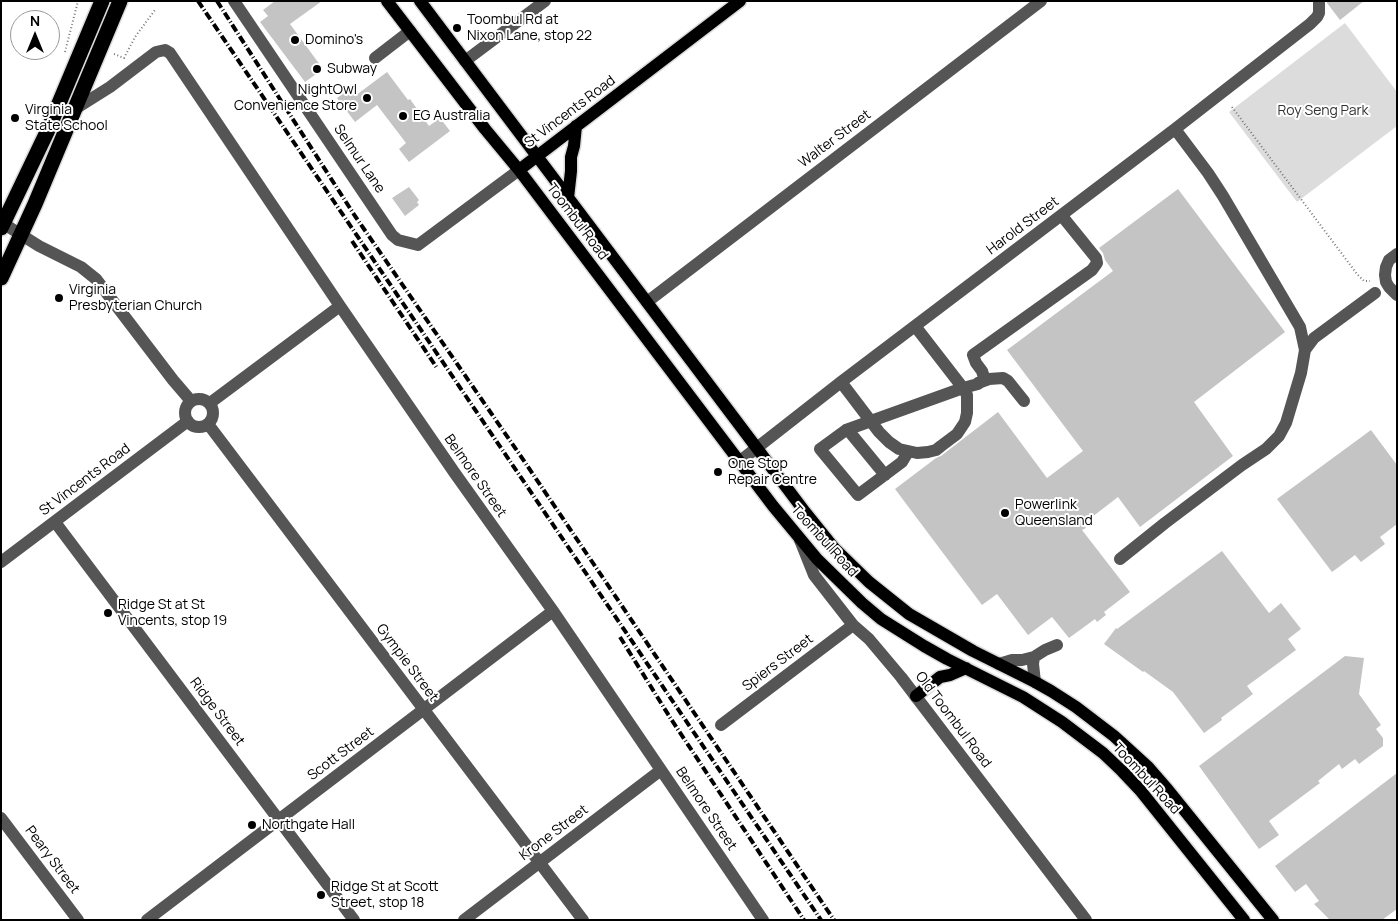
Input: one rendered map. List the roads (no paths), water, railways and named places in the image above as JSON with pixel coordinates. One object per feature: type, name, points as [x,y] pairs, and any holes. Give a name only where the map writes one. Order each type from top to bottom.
[{"type":"highway","points":[[2,225],[48,132],[102,1]]},
{"type":"highway","points":[[1,278],[120,1]]},
{"type":"main road","name":"Toombul Road","points":[[387,1],[799,539],[817,559],[881,619],[924,646],[1023,697],[1062,722],[1103,753],[1149,801],[1244,920]]},
{"type":"main road","name":"Toombul Road","points":[[420,1],[834,548],[870,582],[903,609],[973,652],[1036,682],[1076,707],[1134,754],[1168,790],[1273,920]]},
{"type":"main road","name":"St Vincents Road","points":[[518,170],[735,3]]},
{"type":"main road","points":[[568,198],[571,157],[576,126]]},
{"type":"main road","points":[[916,696],[940,677],[966,668]]},
{"type":"street","name":"Selmur Lane","points":[[234,1],[392,235],[401,241],[418,245]]},
{"type":"street","points":[[465,61],[545,1]]},
{"type":"street","name":"Walter Street","points":[[647,302],[1041,1]]},
{"type":"street","name":"Harold Street","points":[[740,461],[1310,24],[1317,18],[1320,5]]},
{"type":"street","points":[[376,46],[375,58],[410,31]]},
{"type":"street","name":"Belmore Street","points":[[75,109],[110,88],[156,52],[167,50],[174,57],[340,306],[454,472],[553,611],[762,920]]},
{"type":"street","points":[[1120,559],[1211,488],[1266,449],[1279,436],[1286,423],[1301,374],[1306,350],[1300,327],[1223,196],[1175,129]]},
{"type":"street","name":"St Vincents Road","points":[[418,245],[518,170]]},
{"type":"street","points":[[978,384],[984,377],[973,355],[1092,270],[1097,263],[1096,258],[1062,216]]},
{"type":"street","points":[[2,225],[81,267],[96,279],[191,401]]},
{"type":"street","points":[[1397,254],[1386,267],[1385,279],[1389,287],[1397,295]]},
{"type":"street","points":[[1306,350],[1331,336],[1378,296]]},
{"type":"street","points":[[210,403],[340,306]]},
{"type":"street","points":[[841,382],[889,442],[899,449],[908,452],[917,453],[936,450],[957,434],[965,422],[968,413],[967,395],[915,326]]},
{"type":"street","points":[[908,452],[902,462],[858,495],[820,449],[848,430],[989,379],[1003,378],[1008,381],[1024,401]]},
{"type":"street","points":[[203,399],[210,403],[214,412],[208,424],[200,427],[188,421],[185,413],[191,401],[203,399]]},
{"type":"street","name":"St Vincents Road","points":[[1,562],[188,421]]},
{"type":"street","name":"Gympie Street","points":[[208,424],[583,920]]},
{"type":"street","points":[[848,430],[884,475]]},
{"type":"street","name":"Ridge Street","points":[[55,522],[354,920]]},
{"type":"street","name":"Old Toombul Road","points":[[799,539],[814,575],[853,625],[869,640],[916,696],[1086,920]]},
{"type":"street","name":"Scott Street","points":[[147,920],[553,611]]},
{"type":"street","name":"Spiers Street","points":[[721,725],[853,625]]},
{"type":"street","points":[[999,664],[1034,657],[1057,645]]},
{"type":"street","points":[[1034,657],[1033,664],[1036,682]]},
{"type":"street","name":"Krone Street","points":[[464,920],[661,770]]},
{"type":"street","name":"Peary Street","points":[[1,818],[78,920]]},
{"type":"railway","points":[[198,1],[821,920]]},
{"type":"railway","points":[[217,1],[355,216],[520,455],[834,920]]},
{"type":"railway","points":[[352,241],[437,368]]},
{"type":"railway","points":[[620,637],[671,719],[804,920]]},
{"type":"place","name":"Toombul Rd at Nixon Lane, stop 22","points":[[457,28]]},
{"type":"place","name":"Domino's","points":[[295,40]]},
{"type":"place","name":"Subway","points":[[317,69]]},
{"type":"place","name":"NightOwl Convenience Store","points":[[367,98]]},
{"type":"place","name":"EG Australia","points":[[403,116]]},
{"type":"place","name":"Virginia State School","points":[[15,118]]},
{"type":"place","name":"Virginia Presbyterian Church","points":[[59,298]]},
{"type":"place","name":"One Stop Repair Centre","points":[[718,472]]},
{"type":"place","name":"Powerlink Queensland","points":[[1005,513]]},
{"type":"place","name":"Ridge St at St Vincents, stop 19","points":[[108,613]]},
{"type":"place","name":"Northgate Hall","points":[[252,825]]},
{"type":"place","name":"Ridge St at Scott Street, stop 18","points":[[321,895]]},
{"type":"park label","name":"Roy Seng Park","points":[[1323,111]]}]
